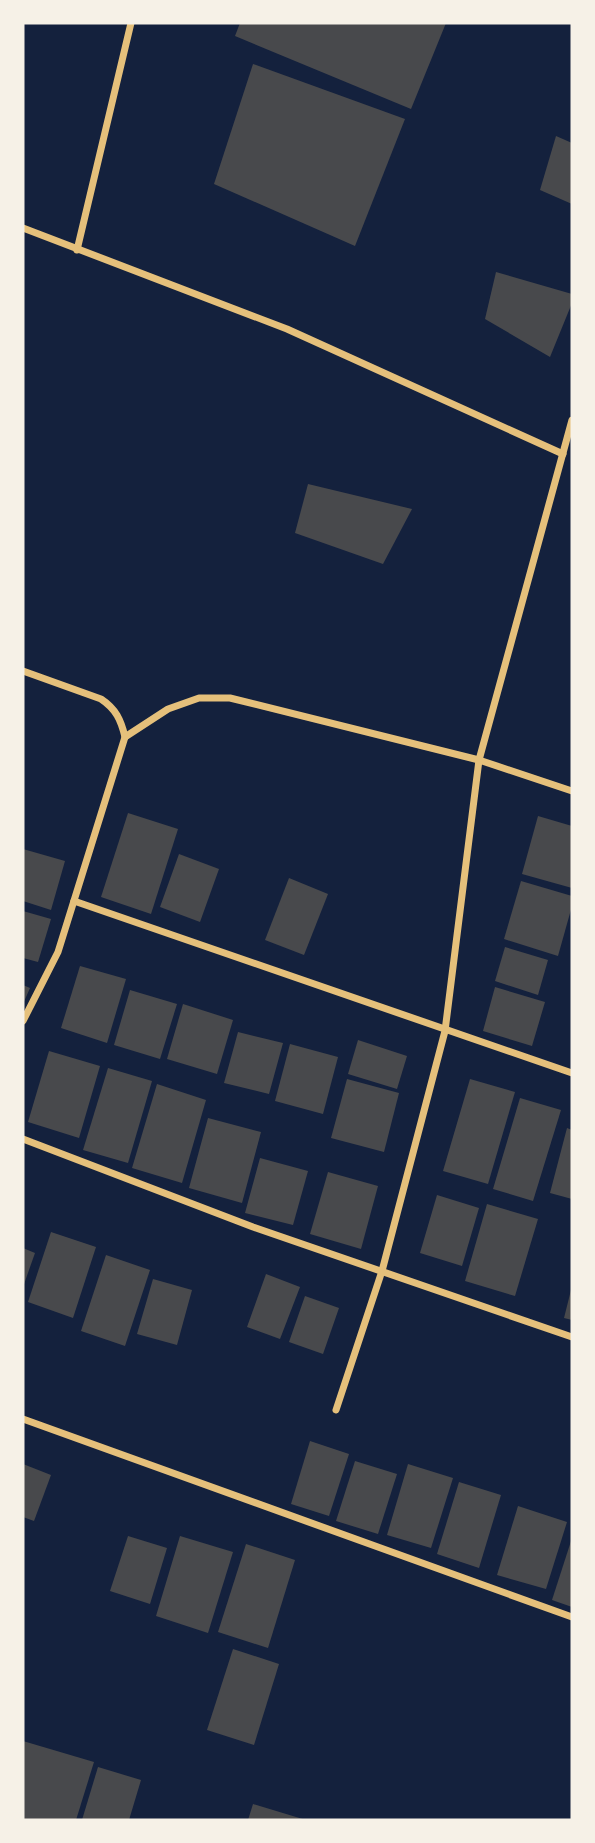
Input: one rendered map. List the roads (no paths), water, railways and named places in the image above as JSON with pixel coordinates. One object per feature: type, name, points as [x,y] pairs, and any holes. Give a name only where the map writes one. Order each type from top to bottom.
[{"type":"street","points":[[77,250],[131,23]]},
{"type":"street","points":[[23,228],[287,329],[563,454]]},
{"type":"street","points":[[336,1410],[382,1272],[445,1031],[479,760],[572,420]]},
{"type":"street","points":[[23,671],[111,705],[118,715],[125,737],[58,952],[23,1021]]},
{"type":"street","points":[[125,737],[168,709],[199,698],[230,698],[479,760],[572,791]]},
{"type":"street","points":[[74,901],[572,1073]]},
{"type":"street","points":[[23,1139],[253,1227],[572,1337]]},
{"type":"street","points":[[23,1419],[572,1617]]}]
